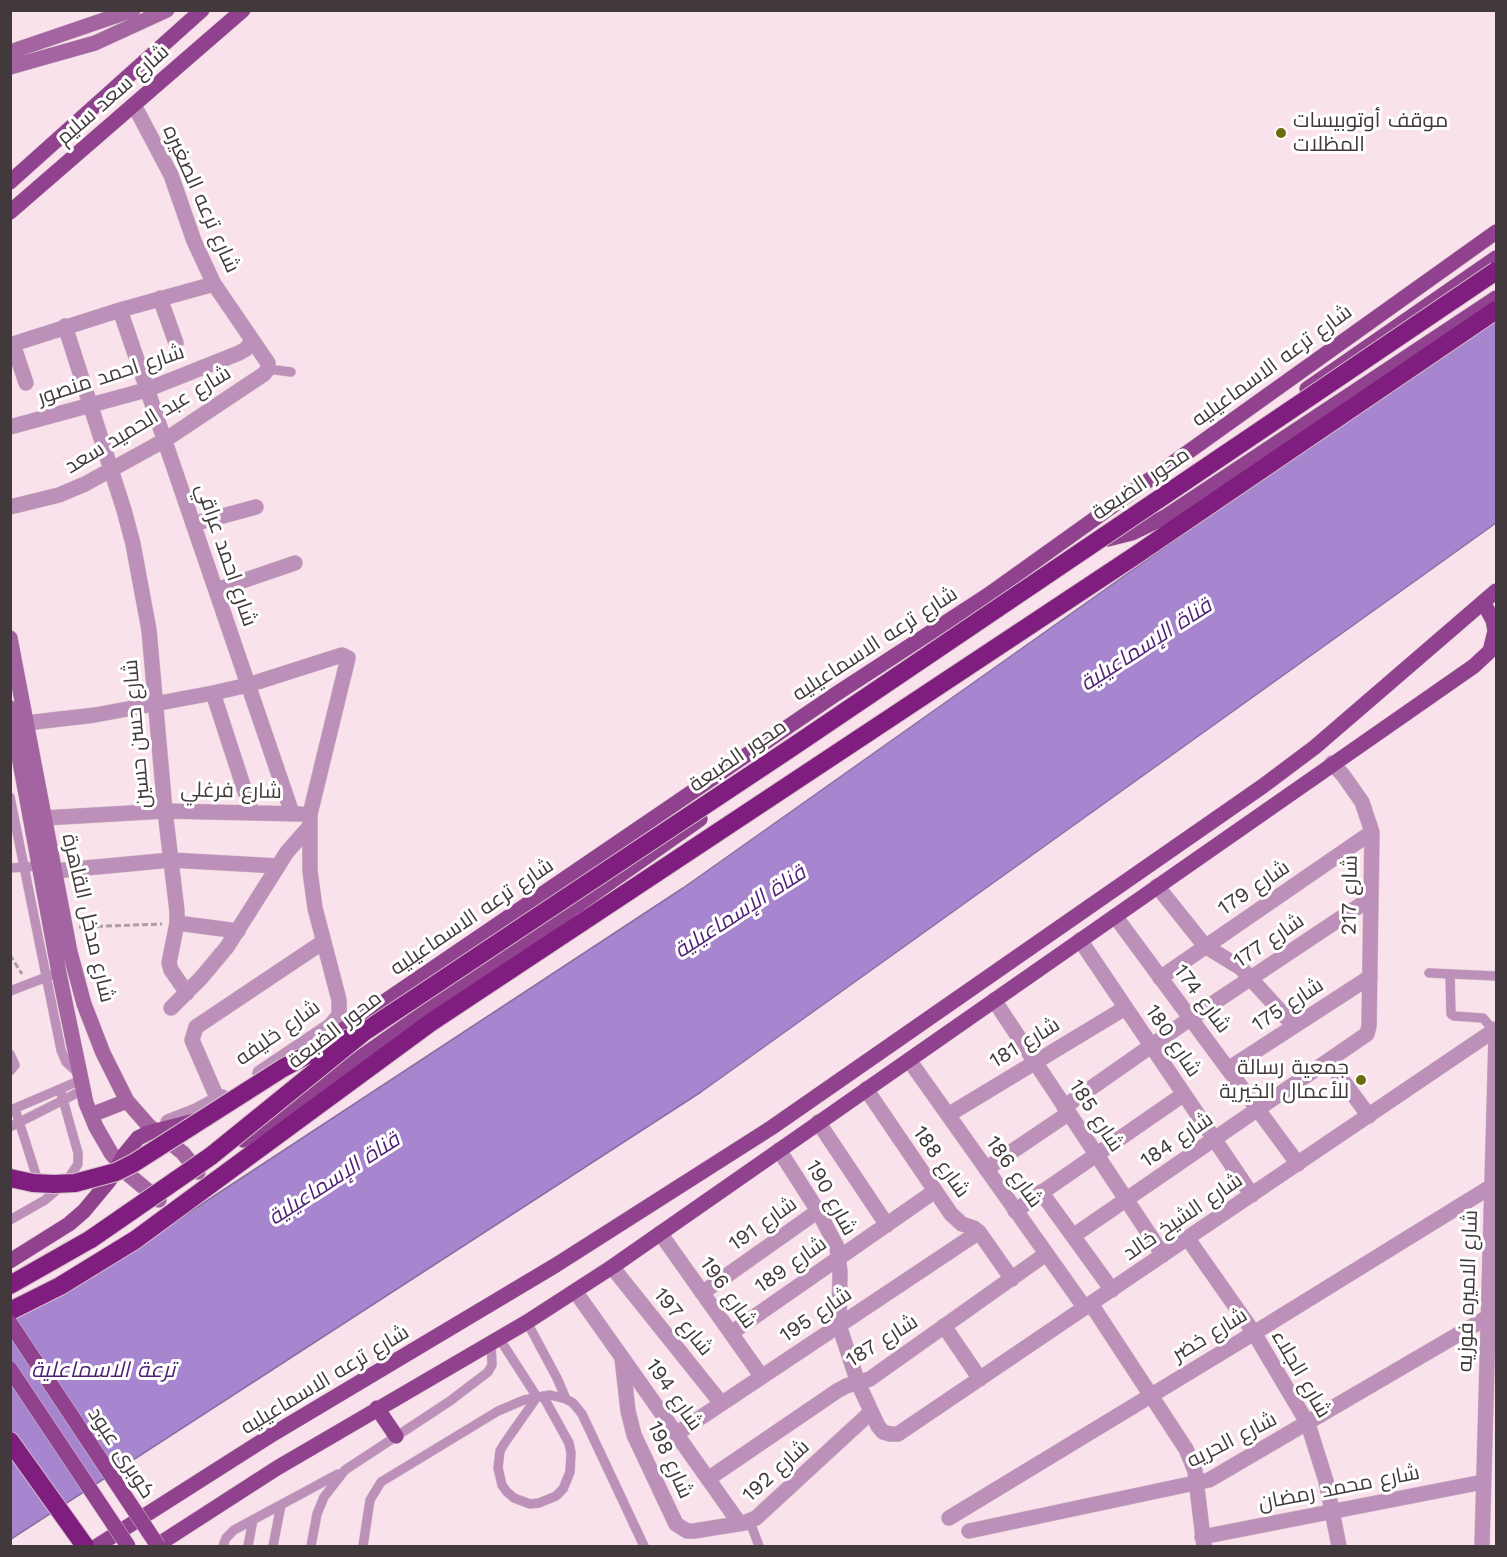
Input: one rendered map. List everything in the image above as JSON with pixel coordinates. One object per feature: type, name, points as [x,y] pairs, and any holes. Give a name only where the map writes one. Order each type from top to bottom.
[{"type":"highway","name":"محور الضبعة","points":[[10,1285],[91,1239],[211,1156],[364,1032],[801,741],[1497,271]]},
{"type":"highway","points":[[10,1311],[60,1286],[167,1219],[227,1172],[430,1023],[1133,557],[1497,310]]},
{"type":"highway","points":[[10,1178],[33,1183],[75,1183],[116,1172],[134,1163],[283,1068],[309,1054],[364,1032]]},
{"type":"highway","points":[[10,1440],[85,1546]]},
{"type":"main road","name":"شارع سعد سليم","points":[[10,182],[202,10]]},
{"type":"main road","name":"شارع سعد سليم","points":[[10,212],[243,10]]},
{"type":"main road","name":"شارع ترعه الاسماعيليه","points":[[10,1261],[69,1224],[97,1197],[130,1146],[148,1133],[202,1118],[229,1106],[418,980],[836,693],[988,595],[1497,231]]},
{"type":"main road","name":"شارع ترعه الاسماعيليه","points":[[10,1292],[116,1231],[352,1062],[732,796],[1108,538],[1325,376],[1497,258]]},
{"type":"main road","points":[[1108,538],[1132,533],[1155,523],[1497,298]]},
{"type":"main road","name":"شارع ترعه الاسماعيليه","points":[[97,1546],[273,1434],[556,1265],[771,1128],[1263,786],[1315,747],[1497,591]]},
{"type":"main road","points":[[157,1546],[277,1468],[527,1322],[612,1267],[1483,659],[1490,651],[1496,632],[1493,620],[1483,602]]},
{"type":"main road","name":"كوبرى عبود","points":[[10,1323],[157,1546]]},
{"type":"main road","points":[[10,1369],[129,1546]]},
{"type":"main road","points":[[377,1408],[396,1436]]},
{"type":"street","points":[[10,52],[133,10]]},
{"type":"street","points":[[10,67],[95,43],[167,10]]},
{"type":"street","name":"شارع ترعه الصغيره","points":[[134,105],[171,175],[194,241],[214,284],[268,363],[268,369]]},
{"type":"street","points":[[26,383],[12,344],[65,326],[214,284]]},
{"type":"street","points":[[160,298],[176,343]]},
{"type":"street","name":"شارع احمد عراقي","points":[[120,310],[292,813]]},
{"type":"street","name":"شارع حسن حسين","points":[[65,326],[133,544],[149,630],[177,923],[169,963],[171,970],[187,993]]},
{"type":"street","name":"شارع احمد منصور","points":[[10,427],[91,407],[146,390],[246,349],[252,341]]},
{"type":"street","name":"شارع عبد الحميد سعد","points":[[10,507],[68,492],[110,471],[165,440],[264,374],[268,369]]},
{"type":"street","points":[[193,524],[256,507]]},
{"type":"street","points":[[216,590],[295,563]]},
{"type":"street","name":"شارع مدخل القاهرة","points":[[10,638],[44,818],[40,868],[65,927],[76,978],[93,1029],[102,1053],[127,1101],[141,1119],[183,1153],[198,1172]]},
{"type":"street","points":[[26,723],[95,715],[213,693],[248,685],[342,655],[348,658],[310,820],[278,866],[238,931],[214,963],[171,1008]]},
{"type":"street","points":[[213,693],[252,813]]},
{"type":"street","name":"شارع مدخل القاهرة","points":[[11,710],[40,868],[53,975],[91,1115],[103,1140],[120,1164],[138,1184],[159,1200]]},
{"type":"street","name":"شارع 217","points":[[1332,764],[1343,775],[1362,802],[1372,832],[1369,1026],[1364,1037]]},
{"type":"street","name":"شارع فرغلي","points":[[44,818],[165,811],[292,813],[310,820]]},
{"type":"street","name":"شارع خليفه","points":[[156,1131],[169,1121],[218,1100],[335,1021],[340,1008],[315,908],[310,871],[310,820]]},
{"type":"street","name":"شارع 179","points":[[1160,978],[1372,832]]},
{"type":"street","points":[[40,868],[171,860],[278,866]]},
{"type":"street","points":[[1157,886],[1205,946],[1231,960],[1251,978],[1294,1026]]},
{"type":"street","name":"شارع 177","points":[[986,1169],[1191,1018],[1371,898]]},
{"type":"street","name":"شارع 174","points":[[1115,916],[1298,1164]]},
{"type":"street","points":[[177,923],[238,931]]},
{"type":"street","name":"شارع 180","points":[[1080,940],[1252,1195]]},
{"type":"street","points":[[218,1100],[192,1040],[196,1027],[323,942]]},
{"type":"street","name":"شارع 175","points":[[1228,1069],[1370,977]]},
{"type":"street","name":"شارع 185","points":[[994,1000],[1163,1255]]},
{"type":"street","name":"شارع 181","points":[[948,1115],[1125,1008]]},
{"type":"street","name":"شارع الشيخ خالد","points":[[890,1434],[898,1434],[1496,1033]]},
{"type":"street","name":"شارع الاميره فوزيه","points":[[1482,1546],[1496,1033]]},
{"type":"street","name":"شارع 184","points":[[1073,1236],[1364,1037]]},
{"type":"street","name":"شارع 186","points":[[909,1060],[1046,1254],[1088,1306],[1186,1449],[1195,1472],[1203,1542]]},
{"type":"street","points":[[1329,1062],[1369,1116]]},
{"type":"street","name":"شارع 188","points":[[866,1089],[956,1220],[979,1232],[1012,1279]]},
{"type":"street","points":[[1015,1210],[1184,1094]]},
{"type":"street","points":[[91,1115],[127,1101]]},
{"type":"street","points":[[818,1122],[887,1225]]},
{"type":"street","name":"شارع 190","points":[[779,1150],[818,1211],[837,1247],[839,1325],[858,1383],[878,1426],[883,1432],[890,1434]]},
{"type":"street","name":"شارع خضر","points":[[950,1518],[1254,1334],[1492,1186]]},
{"type":"street","name":"شارع 189","points":[[731,1333],[935,1191]]},
{"type":"street","points":[[1041,1192],[1112,1290]]},
{"type":"street","name":"شارع 191","points":[[702,1293],[818,1211]]},
{"type":"street","name":"شارع 195","points":[[676,1434],[979,1232]]},
{"type":"street","name":"شارع 196","points":[[660,1233],[762,1377]]},
{"type":"street","name":"شارع الجلاء","points":[[1188,1239],[1254,1334],[1308,1424],[1318,1452],[1340,1546]]},
{"type":"street","name":"شارع 187","points":[[708,1479],[837,1391],[870,1379],[1046,1254]]},
{"type":"street","name":"شارع 197","points":[[612,1267],[721,1403]]},
{"type":"street","name":"شارع 194","points":[[575,1291],[708,1479],[745,1523]]},
{"type":"street","name":"شارع الحريه","points":[[969,1531],[1197,1484],[1222,1474],[1488,1317]]},
{"type":"street","points":[[944,1326],[980,1379]]},
{"type":"street","name":"شارع 198","points":[[622,1358],[628,1411],[634,1435],[676,1524],[694,1531]]},
{"type":"street","name":"شارع 192","points":[[694,1531],[745,1523],[760,1515],[872,1412]]},
{"type":"street","name":"شارع محمد رمضان","points":[[1203,1542],[1332,1510],[1483,1482]]},
{"type":"lane","points":[[268,369],[291,372]]},
{"type":"lane","points":[[10,797],[18,838],[40,868]]},
{"type":"lane","points":[[10,846],[18,838]]},
{"type":"lane","points":[[10,868],[40,868]]},
{"type":"lane","points":[[1430,974],[1497,976]]},
{"type":"lane","points":[[1450,974],[1450,1012],[1454,1016],[1483,1018],[1496,1033]]},
{"type":"lane","points":[[10,991],[53,975]]},
{"type":"lane","points":[[10,1053],[15,1061],[14,1068],[10,1071]]},
{"type":"lane","points":[[45,1200],[15,1124],[13,1110],[81,1081]]},
{"type":"lane","points":[[15,1124],[63,1100],[81,1081]]},
{"type":"lane","points":[[10,1221],[45,1200],[75,1171],[79,1161],[60,1089]]},
{"type":"lane","points":[[527,1322],[566,1399]]},
{"type":"lane","points":[[495,1340],[540,1397],[569,1443],[571,1462],[567,1482],[556,1496],[530,1504],[514,1498],[507,1492],[502,1485],[498,1468],[500,1451],[504,1444],[540,1397]]},
{"type":"lane","points":[[223,1546],[226,1538],[234,1530],[345,1470],[450,1401],[488,1372],[492,1365],[495,1340]]},
{"type":"lane","points":[[363,1546],[370,1500],[381,1482],[498,1411],[510,1405],[540,1397],[566,1399],[573,1403],[582,1414],[644,1546]]},
{"type":"lane","points":[[311,1546],[317,1514],[324,1497],[345,1470]]},
{"type":"lane","points":[[273,1546],[281,1505]]},
{"type":"lane","points":[[248,1546],[253,1520]]},
{"type":"lane","points":[[745,1523],[759,1546]]},
{"type":"lane","points":[[634,1546],[636,1530]]},
{"type":"path","points":[[65,927],[177,923]]},
{"type":"path","points":[[10,955],[28,984]]},
{"type":"water","name":"ترعة الاسماعلية","points":[[1496,313],[1496,523],[701,1092],[11,1539],[11,1318],[141,1244],[683,888]]},
{"type":"place","name":"موقف أوتوبيسات المظلات","points":[[1281,133]]},
{"type":"place","name":"جمعية رسالة للأعمال الخيرية","points":[[1361,1080]]},
{"type":"water label","name":"قناة الإسماعيلية","points":[[1146,645]]},
{"type":"water label","name":"قناة الإسماعيلية","points":[[740,912]]},
{"type":"water label","name":"قناة الإسماعيلية","points":[[334,1179]]}]
